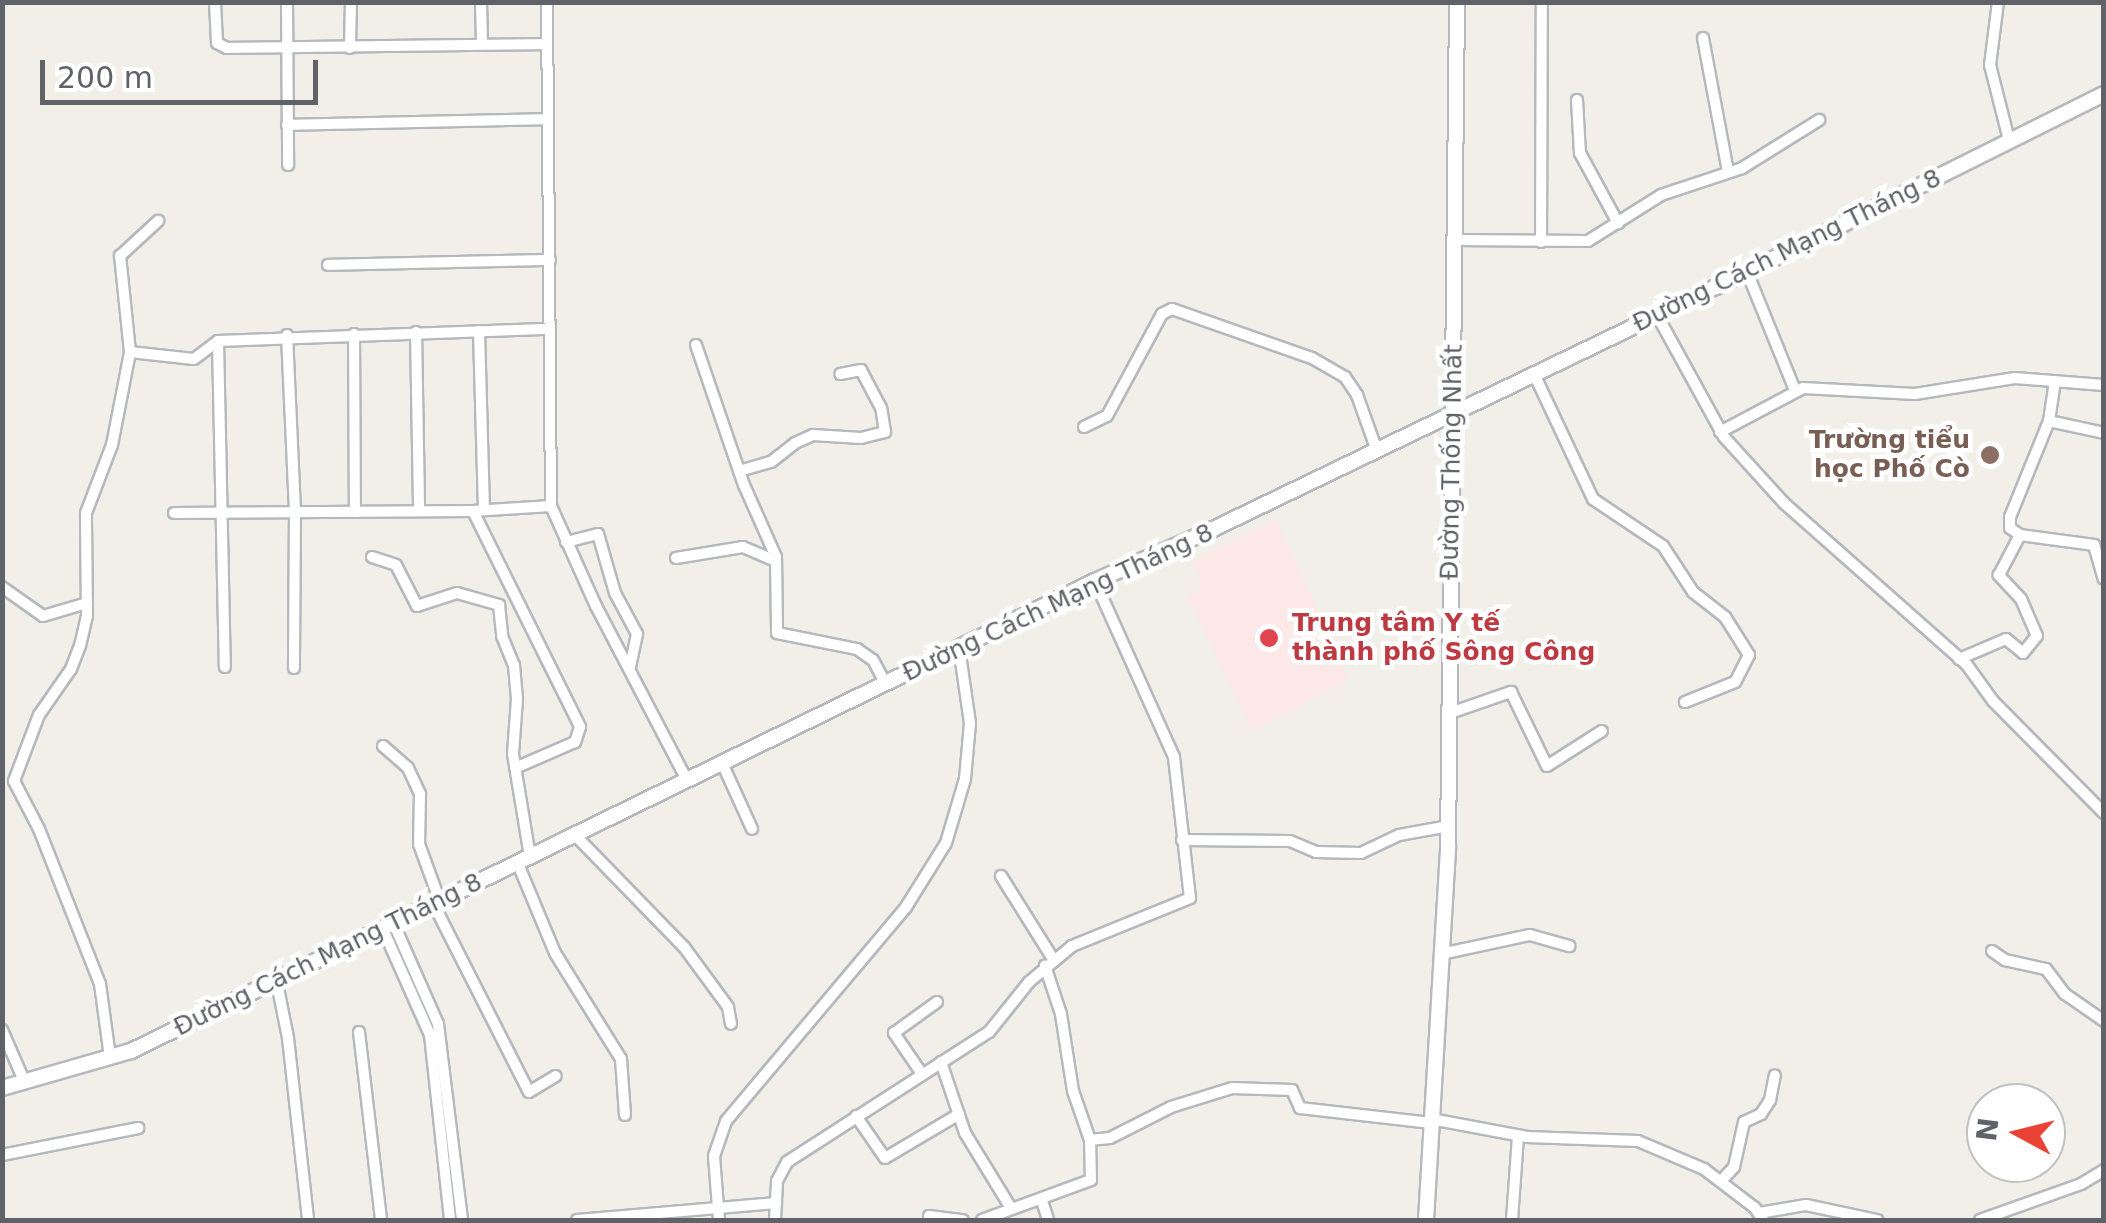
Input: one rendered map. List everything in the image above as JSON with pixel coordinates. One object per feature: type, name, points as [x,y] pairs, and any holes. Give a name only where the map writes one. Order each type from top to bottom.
[{"type":"street","points":[[215,2],[216,38],[221,46],[546,44]]},
{"type":"street","points":[[287,2],[288,165]]},
{"type":"street","points":[[350,2],[350,48]]},
{"type":"street","points":[[481,2],[482,43]]},
{"type":"street","points":[[546,2],[551,506],[688,780]]},
{"type":"street","name":"Đường Thống Nhất","points":[[1426,1220],[1448,826],[1457,2]]},
{"type":"street","points":[[1542,2],[1542,242]]},
{"type":"street","points":[[1998,2],[1990,66],[2008,140]]},
{"type":"street","points":[[1703,38],[1728,172]]},
{"type":"street","name":"Đường Cách Mạng Tháng 8","points":[[2,1088],[132,1051],[1095,581],[1211,530],[1746,272],[2104,94]]},
{"type":"street","points":[[1577,100],[1580,153],[1618,223]]},
{"type":"street","points":[[287,125],[548,119]]},
{"type":"street","points":[[1454,240],[1588,241],[1661,195],[1728,172],[1819,120]]},
{"type":"street","points":[[110,1057],[100,984],[39,828],[14,781],[38,715],[76,658],[87,603],[86,512],[112,445],[130,352],[120,256],[158,220]]},
{"type":"street","points":[[328,265],[550,260]]},
{"type":"street","points":[[1746,272],[1795,390]]},
{"type":"street","points":[[1084,427],[1107,416],[1162,314],[1172,309],[1312,358],[1345,377],[1357,395],[1376,448]]},
{"type":"street","points":[[1657,315],[1720,432],[1784,503],[1959,659],[2104,814]]},
{"type":"street","points":[[130,352],[194,359],[218,340],[550,329]]},
{"type":"street","points":[[479,331],[479,511],[580,727],[575,742],[515,768]]},
{"type":"street","points":[[416,332],[419,511]]},
{"type":"street","points":[[354,334],[355,512]]},
{"type":"street","points":[[287,335],[295,512],[294,668]]},
{"type":"street","points":[[218,340],[225,667]]},
{"type":"street","points":[[696,345],[739,471],[776,560],[776,633],[857,648],[873,660],[886,684]]},
{"type":"street","points":[[739,471],[772,462],[794,442],[813,436],[861,438],[885,432],[881,408],[861,370],[840,374]]},
{"type":"street","points":[[1534,374],[1593,499],[1663,546],[1693,592],[1725,617],[1749,655],[1735,682],[1685,702]]},
{"type":"street","points":[[1720,432],[1795,390],[1915,394],[2002,378],[2104,385]]},
{"type":"street","points":[[2055,381],[2049,421],[2010,517],[2010,528],[2020,535],[2094,546],[2104,578]]},
{"type":"street","points":[[2049,421],[2104,434]]},
{"type":"street","points":[[174,513],[479,511],[551,506]]},
{"type":"street","points":[[566,542],[598,534],[615,593],[637,634],[630,667]]},
{"type":"street","points":[[1959,659],[2006,639],[2024,653],[2037,636],[2021,600],[1998,575],[2020,535]]},
{"type":"street","points":[[676,558],[743,547],[776,560]]},
{"type":"street","points":[[372,556],[396,564],[417,606],[458,593],[499,605],[517,699],[515,768],[524,860],[554,953],[621,1059],[625,1115]]},
{"type":"street","points":[[775,1220],[777,1180],[788,1162],[989,1032],[1049,963],[1094,934],[1188,901],[1191,893],[1174,757],[1095,581]]},
{"type":"street","points":[[2,587],[43,616],[87,603]]},
{"type":"street","points":[[719,1220],[714,1156],[726,1121],[906,908],[946,843],[966,779],[970,723],[959,648]]},
{"type":"street","points":[[1450,712],[1511,692],[1548,766],[1602,731]]},
{"type":"street","points":[[383,746],[408,768],[420,794],[419,844],[436,900],[529,1092],[556,1076]]},
{"type":"street","points":[[722,765],[752,828]]},
{"type":"street","points":[[1182,840],[1290,841],[1316,852],[1361,854],[1399,834],[1448,826]]},
{"type":"street","points":[[574,834],[684,947],[728,1007],[731,1024]]},
{"type":"street","points":[[982,1220],[1090,1182],[1090,1140],[1073,1091],[1049,963],[1001,876]]},
{"type":"street","points":[[388,925],[427,1026],[462,1220]]},
{"type":"street","points":[[1442,954],[1530,935],[1570,946]]},
{"type":"street","points":[[1992,951],[2006,960],[2046,969],[2065,994],[2104,1021]]},
{"type":"street","points":[[276,978],[288,1038],[308,1220]]},
{"type":"street","points":[[922,1074],[894,1033],[937,1002]]},
{"type":"street","points":[[2,1030],[25,1083]]},
{"type":"street","points":[[359,1032],[381,1220]]},
{"type":"street","points":[[940,1062],[965,1133],[1010,1208]]},
{"type":"street","points":[[1721,1181],[1734,1167],[1744,1122],[1761,1114],[1770,1100],[1775,1076]]},
{"type":"street","points":[[1090,1140],[1110,1138],[1171,1107],[1232,1088],[1292,1090],[1300,1108],[1431,1121],[1518,1136],[1628,1138],[1704,1168],[1761,1217],[1806,1205],[1876,1220]]},
{"type":"street","points":[[856,1116],[885,1158],[959,1114]]},
{"type":"street","points":[[2,1155],[138,1128]]},
{"type":"street","points":[[1512,1220],[1518,1136]]},
{"type":"street","points":[[450,1162],[450,1220]]},
{"type":"street","points":[[1980,1220],[2081,1184],[2104,1170]]},
{"type":"street","points":[[1042,1201],[1048,1220]]},
{"type":"street","points":[[577,1220],[776,1202]]},
{"type":"street","points":[[929,1216],[963,1220]]},
{"type":"shaded area","name":"Trung tâm Y tế thành phố Sông Công","points":[[1276,519],[1349,680],[1252,731],[1187,596],[1203,588],[1192,562]]},
{"type":"place","name":"Trường tiểu học Phố Cò","points":[[1990,455]]},
{"type":"place","name":"Trung tâm Y tế thành phố Sông Công","points":[[1269,638]]}]
